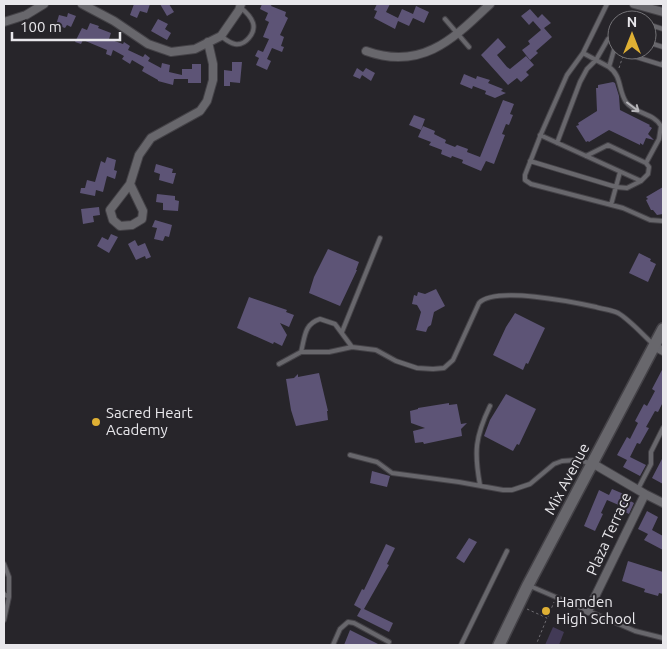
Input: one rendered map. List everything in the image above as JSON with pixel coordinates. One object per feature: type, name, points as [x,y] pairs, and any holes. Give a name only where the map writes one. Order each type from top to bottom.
[{"type":"street","points":[[4,22],[26,15],[44,4]]},
{"type":"street","points":[[82,4],[114,21],[148,44],[171,52],[194,49],[221,36],[240,5]]},
{"type":"street","points":[[366,51],[381,56],[398,58],[432,51],[458,34],[490,4]]},
{"type":"street","points":[[635,6],[663,12]]},
{"type":"street","points":[[130,184],[143,211],[142,219],[132,225],[120,226],[113,220],[110,210],[130,184],[139,155],[151,138],[200,111],[207,101],[213,80],[213,64],[208,42]]},
{"type":"street","name":"Mix Avenue","points":[[499,645],[592,463],[659,348],[663,328]]},
{"type":"street","name":"Plaza Terrace","points":[[588,611],[641,492],[592,463]]},
{"type":"street","points":[[641,492],[663,503]]},
{"type":"lane","points":[[607,4],[583,52],[567,75],[540,135],[525,176],[527,182],[624,208],[643,218],[663,221]]},
{"type":"lane","points":[[221,36],[231,44],[238,44],[246,41],[251,34],[254,29],[253,22],[240,5]]},
{"type":"lane","points":[[445,19],[469,47]]},
{"type":"lane","points":[[557,143],[580,82],[608,39],[616,43],[609,68]]},
{"type":"lane","points":[[583,52],[616,72],[625,101],[636,111],[652,117],[661,126],[659,139],[646,163]]},
{"type":"lane","points":[[646,60],[662,65],[663,63]]},
{"type":"lane","points":[[540,135],[641,182]]},
{"type":"lane","points":[[530,162],[616,187],[627,188],[641,182],[648,174],[649,167],[646,163],[608,145],[586,156]]},
{"type":"lane","points":[[611,205],[620,172]]},
{"type":"lane","points":[[342,332],[380,238]]},
{"type":"lane","points":[[279,364],[301,352],[329,352],[352,347],[376,350],[396,361],[417,368],[444,368],[454,360],[476,308],[482,300],[516,296],[560,299],[618,313],[659,348]]},
{"type":"lane","points":[[301,352],[307,329],[313,321],[320,319],[335,324],[352,347]]},
{"type":"lane","points":[[480,485],[476,458],[477,435],[490,406]]},
{"type":"lane","points":[[641,492],[652,464],[651,452],[663,428]]},
{"type":"lane","points":[[350,455],[377,462],[392,473],[503,490],[512,490],[530,484],[554,464],[562,461],[577,460],[592,463]]},
{"type":"lane","points":[[461,645],[507,551]]},
{"type":"lane","points":[[4,564],[9,577],[9,597],[4,620]]},
{"type":"lane","points":[[528,585],[636,631],[663,638]]},
{"type":"lane","points":[[4,594],[9,597]]},
{"type":"lane","points":[[333,645],[340,629],[348,622],[354,623],[389,642]]},
{"type":"path","points":[[616,72],[622,60]]},
{"type":"path","points":[[536,645],[556,598]]},
{"type":"path","points":[[526,609],[547,618]]},
{"type":"shaded area","points":[[553,627],[564,632],[559,645],[545,645]]},
{"type":"building","points":[[134,4],[150,4],[147,13],[140,11],[137,18],[130,15]]},
{"type":"building","points":[[160,4],[169,4],[174,12],[167,16]]},
{"type":"building","points":[[262,4],[272,4],[271,6],[286,12],[285,16],[288,18],[280,35],[284,37],[281,46],[284,47],[282,52],[272,48],[267,59],[271,61],[267,70],[256,65],[259,58],[255,56],[258,50],[263,52],[269,39],[263,37],[269,22],[265,20],[268,13],[260,9]]},
{"type":"building","points":[[377,4],[390,4],[386,12],[398,18],[402,9],[413,14],[416,6],[429,12],[424,23],[413,18],[409,26],[398,21],[395,29],[374,18],[377,11],[374,10]]},
{"type":"building","points":[[530,9],[538,18],[542,14],[551,23],[544,28],[552,37],[536,51],[538,53],[530,60],[522,50],[530,44],[528,41],[541,30],[533,21],[529,25],[521,16]]},
{"type":"building","points":[[68,13],[76,16],[71,27],[67,25],[65,28],[56,25],[59,15],[67,17]]},
{"type":"building","points":[[158,19],[168,24],[165,29],[171,33],[167,40],[151,31]]},
{"type":"building","points":[[90,23],[111,33],[109,39],[123,44],[124,42],[130,46],[128,50],[143,57],[145,54],[150,58],[148,61],[161,68],[162,63],[170,65],[169,72],[182,75],[182,69],[192,69],[192,64],[201,64],[201,83],[188,83],[188,79],[174,79],[173,85],[158,81],[142,71],[144,67],[132,60],[130,64],[122,59],[124,56],[113,50],[111,56],[106,54],[107,50],[83,40],[81,44],[75,42],[82,28],[87,30]]},
{"type":"building","points":[[498,38],[506,47],[497,55],[507,67],[510,69],[526,56],[534,65],[526,72],[529,75],[521,82],[517,78],[508,85],[481,55]]},
{"type":"building","points":[[232,62],[242,62],[240,83],[230,82],[230,86],[224,86],[224,70],[232,71]]},
{"type":"building","points":[[357,68],[363,72],[366,68],[375,73],[371,81],[362,75],[360,79],[353,76]]},
{"type":"building","points":[[464,74],[476,79],[477,76],[490,80],[488,83],[503,89],[501,91],[506,93],[495,98],[485,94],[486,91],[473,86],[472,89],[460,84]]},
{"type":"building","points":[[613,82],[619,96],[620,110],[650,125],[652,128],[648,134],[654,140],[646,138],[643,145],[640,143],[640,145],[609,130],[586,142],[576,126],[597,111],[596,88],[598,88],[598,85]]},
{"type":"building","points":[[503,100],[514,104],[510,114],[513,115],[509,125],[506,124],[502,134],[505,135],[494,164],[486,161],[481,171],[462,163],[463,160],[441,154],[442,150],[429,145],[431,142],[418,137],[423,126],[435,131],[434,134],[446,140],[445,143],[468,149],[467,152],[480,157]]},
{"type":"building","points":[[414,115],[425,119],[421,130],[409,125]]},
{"type":"building","points":[[107,157],[116,160],[114,170],[117,171],[115,179],[107,176],[103,192],[96,190],[95,196],[80,193],[81,188],[85,188],[87,180],[95,182],[101,161],[105,163]]},
{"type":"building","points":[[156,164],[173,169],[172,173],[176,173],[173,184],[159,180],[160,174],[154,172]]},
{"type":"building","points":[[663,187],[663,214],[657,215],[651,210],[646,197]]},
{"type":"building","points":[[157,194],[175,196],[175,200],[179,201],[178,211],[163,210],[163,203],[156,202]]},
{"type":"building","points":[[99,207],[100,215],[93,216],[94,222],[83,224],[81,209]]},
{"type":"building","points":[[155,220],[172,225],[169,237],[165,236],[163,241],[154,239],[157,228],[152,227]]},
{"type":"building","points":[[111,234],[118,237],[109,253],[97,246],[102,237],[108,240]]},
{"type":"building","points":[[135,240],[138,246],[145,243],[151,257],[146,259],[145,256],[136,260],[128,244]]},
{"type":"building","points":[[328,249],[359,262],[340,306],[309,293],[314,277]]},
{"type":"building","points":[[639,253],[656,264],[648,282],[629,273]]},
{"type":"building","points":[[436,289],[445,306],[434,312],[431,325],[426,332],[416,330],[421,312],[417,305],[412,304],[414,295],[417,296],[418,292],[425,294]]},
{"type":"building","points":[[249,297],[287,310],[286,312],[294,315],[289,327],[280,323],[287,335],[282,346],[237,328]]},
{"type":"building","points":[[515,313],[545,328],[528,364],[526,363],[523,370],[493,355]]},
{"type":"building","points":[[663,368],[663,402],[658,412],[655,411],[646,427],[649,428],[640,444],[637,443],[630,457],[646,465],[640,476],[623,467],[627,460],[617,455],[627,437],[630,439],[638,423],[635,421],[644,404],[647,406],[655,391],[652,389]]},
{"type":"building","points":[[319,373],[328,411],[328,420],[296,426],[291,410],[286,379],[294,378],[298,374],[298,377]]},
{"type":"building","points":[[506,394],[536,409],[519,445],[517,444],[513,451],[484,436],[490,420]]},
{"type":"building","points":[[449,403],[449,405],[457,404],[461,424],[467,423],[461,429],[462,436],[424,444],[423,442],[415,443],[413,431],[425,428],[411,423],[410,411]]},
{"type":"building","points":[[663,457],[663,484],[652,478]]},
{"type":"building","points":[[372,471],[390,476],[387,487],[370,483]]},
{"type":"building","points":[[612,489],[626,495],[625,498],[634,503],[629,514],[619,509],[621,506],[607,500],[595,531],[584,526],[599,490],[609,495]]},
{"type":"building","points":[[647,511],[658,517],[652,530],[663,536],[663,550],[644,540],[648,534],[638,529]]},
{"type":"building","points":[[469,538],[477,542],[464,563],[456,558]]},
{"type":"building","points":[[386,544],[395,548],[387,564],[389,565],[364,609],[393,623],[389,632],[357,616],[361,609],[354,605],[362,589],[364,590]]},
{"type":"building","points":[[628,561],[663,572],[663,594],[659,593],[658,596],[644,592],[645,589],[622,581]]},
{"type":"building","points":[[350,630],[380,645],[344,645]]},
{"type":"place","name":"Sacred Heart Academy","points":[[96,422]]},
{"type":"place","name":"Hamden High School","points":[[546,611]]}]
